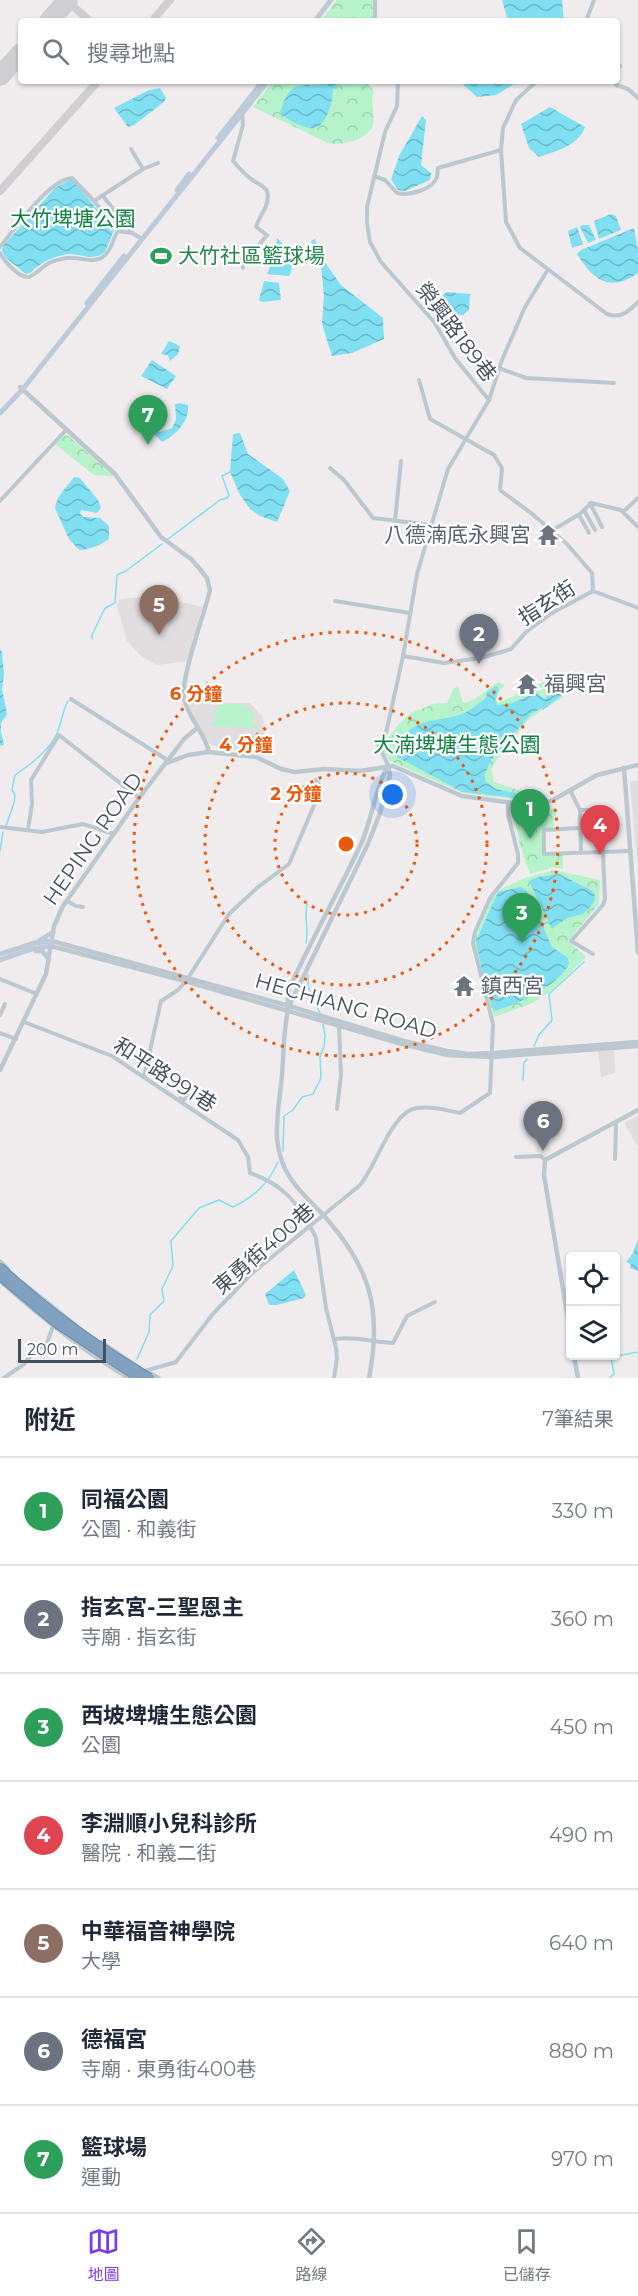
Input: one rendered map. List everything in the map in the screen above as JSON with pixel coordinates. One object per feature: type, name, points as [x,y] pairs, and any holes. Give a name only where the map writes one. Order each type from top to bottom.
[{"type":"highway","points":[[0,1267],[27,1293],[59,1318],[91,1341],[147,1374]]},
{"type":"highway","points":[[0,1276],[56,1323],[139,1378]]},
{"type":"main road","points":[[314,18],[329,0]]},
{"type":"main road","points":[[0,413],[241,112],[261,84]]},
{"type":"main road","points":[[0,408],[21,388],[139,237],[265,84]]},
{"type":"main road","points":[[0,954],[36,943],[53,932]]},
{"type":"main road","points":[[36,943],[51,943]]},
{"type":"main road","points":[[14,956],[51,943]]},
{"type":"main road","points":[[0,960],[40,950],[50,959]]},
{"type":"street","points":[[375,0],[375,18]]},
{"type":"street","points":[[587,18],[594,0]]},
{"type":"street","name":"榮興路189巷","points":[[398,84],[397,106],[386,132],[374,176],[367,215],[370,242],[386,269],[435,323],[454,358],[489,400]]},
{"type":"street","points":[[534,84],[516,100],[503,128],[501,150],[507,226],[520,248],[547,271],[607,314],[623,315],[638,302]]},
{"type":"street","points":[[616,85],[628,89],[638,98]]},
{"type":"street","points":[[241,112],[243,126],[232,161],[254,181],[264,185],[268,197],[262,215],[256,224],[256,227],[267,235],[253,252],[247,251],[242,260],[243,268]]},
{"type":"street","points":[[131,149],[143,169]]},
{"type":"street","points":[[374,176],[385,180],[397,193],[402,195],[430,185],[437,177],[438,168],[501,150]]},
{"type":"street","points":[[94,201],[143,169],[158,163]]},
{"type":"street","points":[[0,247],[46,193],[67,178],[74,178],[118,231],[132,233],[139,237]]},
{"type":"street","points":[[102,195],[132,233]]},
{"type":"street","points":[[0,254],[7,263],[28,277],[40,267],[70,257],[99,260],[109,249],[118,231]]},
{"type":"street","points":[[369,1378],[375,1342],[373,1304],[367,1281],[350,1247],[289,1176],[281,1158],[277,1140],[288,1008],[374,830],[390,774],[378,744],[386,733],[403,656],[417,574],[448,469],[489,400],[499,368],[525,307],[547,271]]},
{"type":"street","points":[[499,368],[526,378],[614,383]]},
{"type":"street","points":[[419,380],[430,419],[494,455],[502,468],[500,490],[567,544],[591,573],[593,591]]},
{"type":"street","points":[[21,388],[116,474],[161,537],[191,559],[207,578],[210,590],[188,668],[183,695],[209,753]]},
{"type":"street","points":[[0,501],[66,430]]},
{"type":"street","points":[[395,521],[401,461]]},
{"type":"street","points":[[330,468],[344,480],[369,514],[377,519],[431,525]]},
{"type":"street","points":[[623,512],[638,498]]},
{"type":"street","points":[[551,531],[579,515],[590,504]]},
{"type":"street","points":[[590,504],[623,512],[638,527]]},
{"type":"street","points":[[590,504],[602,527]]},
{"type":"street","points":[[584,510],[595,530]]},
{"type":"street","points":[[579,515],[589,533]]},
{"type":"street","name":"指玄街","points":[[403,656],[444,663],[481,658],[511,649],[526,632],[552,613],[593,591],[638,609]]},
{"type":"street","points":[[335,601],[411,613]]},
{"type":"street","points":[[71,699],[168,762]]},
{"type":"street","name":"HEPING ROAD","points":[[0,1070],[46,974],[58,916],[139,798],[184,739],[197,728]]},
{"type":"street","points":[[28,830],[32,804],[31,780],[59,735],[139,798]]},
{"type":"street","name":"HEPING ROAD","points":[[168,762],[188,755],[209,753],[256,757],[281,769],[296,772],[324,769],[360,771],[388,765]]},
{"type":"street","points":[[388,765],[462,796],[536,806],[553,800],[597,775],[638,765]]},
{"type":"street","points":[[624,768],[638,952]]},
{"type":"street","points":[[144,1077],[159,1005],[166,996],[178,990],[187,980],[229,914],[258,887],[289,864],[321,789],[316,780]]},
{"type":"street","points":[[570,790],[580,810],[581,852]]},
{"type":"street","points":[[493,1055],[493,1024],[473,943],[490,898],[518,863],[518,854],[508,815],[508,802]]},
{"type":"street","points":[[580,810],[602,810],[604,903],[571,941],[593,954]]},
{"type":"street","points":[[0,827],[49,831],[83,824],[115,834]]},
{"type":"street","points":[[580,828],[544,830],[544,854],[631,851]]},
{"type":"street","points":[[632,864],[638,863]]},
{"type":"street","points":[[67,901],[82,907]]},
{"type":"street","name":"HECHIANG ROAD","points":[[51,943],[340,1024],[447,1051],[493,1055],[638,1044]]},
{"type":"street","points":[[0,978],[37,994]]},
{"type":"street","points":[[0,1015],[5,1004]]},
{"type":"street","name":"和平路991巷","points":[[24,1022],[112,1056],[144,1077],[238,1140],[248,1157],[248,1171],[268,1179],[292,1198],[316,1238],[326,1308],[335,1339],[337,1358],[334,1378]]},
{"type":"street","points":[[337,1109],[341,1075],[340,1024]]},
{"type":"street","points":[[0,1033],[16,1039]]},
{"type":"street","name":"東勇街400巷","points":[[126,1378],[147,1374],[176,1362],[212,1315],[251,1274],[325,1216],[366,1179],[395,1125],[408,1111],[428,1107],[460,1113],[488,1095],[493,1055]]},
{"type":"street","points":[[177,1096],[183,1101],[190,1092]]},
{"type":"street","points":[[545,1160],[638,1110]]},
{"type":"street","points":[[615,1159],[616,1123]]},
{"type":"street","points":[[516,1157],[541,1156],[545,1160]]},
{"type":"street","points":[[545,1160],[544,1175],[566,1307]]},
{"type":"street","points":[[0,1261],[13,1275],[96,1340],[147,1374],[159,1378]]},
{"type":"street","points":[[0,1281],[54,1326],[126,1378]]},
{"type":"street","points":[[335,1339],[393,1342],[407,1316],[435,1302]]},
{"type":"street","points":[[4,1378],[24,1364],[37,1348],[46,1346],[54,1326]]},
{"type":"street","points":[[90,1353],[96,1340]]},
{"type":"street","points":[[575,1360],[578,1378]]},
{"type":"shaded area","points":[[157,596],[202,607],[188,661],[157,665],[141,656],[127,641],[117,606],[120,599]]},
{"type":"shaded area","points":[[193,703],[250,703],[263,717],[266,753],[264,757],[248,751],[220,749],[210,744],[199,728],[189,706]]},
{"type":"shaded area","points":[[638,780],[638,862],[637,862],[630,782]]},
{"type":"shaded area","points":[[614,1050],[615,1073],[601,1077],[598,1051]]},
{"type":"shaded area","points":[[638,1115],[638,1147],[624,1123]]},
{"type":"green space","points":[[337,0],[375,0],[376,18],[323,18]]},
{"type":"green space","points":[[271,84],[368,84],[374,91],[372,100],[374,120],[371,130],[361,138],[340,144],[328,143],[253,107]]},
{"type":"green space","points":[[65,433],[114,476],[94,475],[55,444]]},
{"type":"green space","name":"大湳埤塘生態公園","points":[[551,679],[558,682],[563,697],[529,719],[506,746],[491,769],[494,782],[537,796],[538,802],[463,793],[390,761],[382,748],[406,717],[431,704],[447,703],[454,688],[458,687],[463,703],[478,697],[498,682],[505,685],[496,699],[498,703]]},
{"type":"green space","points":[[220,704],[240,704],[248,707],[254,715],[251,724],[259,724],[259,728],[211,726],[211,722],[217,722],[214,712]]},
{"type":"green space","points":[[554,808],[557,814],[554,817],[554,828],[543,829],[542,854],[563,855],[563,869],[552,867],[530,874],[514,817],[530,820]]},
{"type":"green space","points":[[554,870],[600,880],[599,904],[568,941],[586,957],[560,983],[538,1000],[494,1017],[474,945],[475,937],[491,900],[499,890],[525,878]]},
{"type":"water","points":[[502,0],[562,0],[564,18],[507,18]]},
{"type":"water","points":[[337,84],[337,89],[333,89],[329,111],[320,126],[311,128],[302,126],[280,113],[291,90],[302,85]]},
{"type":"water","points":[[462,84],[514,84],[496,95],[477,97]]},
{"type":"water","points":[[160,88],[166,98],[164,102],[128,127],[114,108],[149,90]]},
{"type":"water","points":[[550,107],[585,127],[572,143],[539,157],[529,148],[521,124]]},
{"type":"water","points":[[422,116],[426,120],[421,165],[431,173],[430,180],[405,191],[398,190],[391,179],[400,154]]},
{"type":"water","name":"大竹埤塘公園","points":[[72,179],[114,230],[105,252],[96,257],[61,255],[44,262],[26,274],[6,258],[2,251],[3,246],[56,187]]},
{"type":"water","points":[[611,214],[616,216],[621,230],[599,239],[594,221]]},
{"type":"water","points":[[589,225],[596,240],[588,243],[580,227]]},
{"type":"water","points":[[577,227],[583,244],[572,248],[568,231]]},
{"type":"water","points":[[634,228],[638,250],[638,273],[628,279],[611,283],[603,281],[589,271],[577,254],[581,250]]},
{"type":"water","points":[[277,238],[287,250],[291,260],[289,276],[267,274],[274,257]]},
{"type":"water","points":[[315,239],[326,264],[341,285],[383,318],[384,339],[352,353],[332,356],[322,324],[324,296],[321,265],[311,241]]},
{"type":"water","points":[[264,281],[279,283],[281,300],[262,302],[259,300]]},
{"type":"water","points":[[447,292],[470,294],[469,310],[463,315],[441,314],[437,299]]},
{"type":"water","points":[[169,341],[180,346],[178,354],[170,361],[168,355],[161,354]]},
{"type":"water","points":[[152,360],[176,376],[167,389],[141,376]]},
{"type":"water","points":[[175,404],[188,405],[187,417],[172,436],[162,442],[154,434],[156,431],[161,432],[172,428],[176,419]]},
{"type":"water","points":[[240,433],[248,454],[283,479],[290,491],[277,522],[260,516],[250,509],[240,495],[230,472],[233,434]]},
{"type":"water","points":[[74,477],[80,478],[98,500],[101,508],[97,513],[81,510],[80,513],[83,517],[100,518],[109,526],[109,539],[95,547],[83,550],[79,550],[69,539],[55,508],[60,495]]},
{"type":"water","points":[[0,649],[4,675],[2,689],[7,714],[1,723],[4,745],[0,746]]},
{"type":"water","name":"大湳埤塘生態公園","points":[[557,684],[561,696],[532,713],[491,760],[485,774],[485,781],[496,789],[531,796],[534,794],[537,796],[536,800],[463,792],[397,757],[397,750],[406,746],[404,737],[415,726],[465,713],[486,698],[487,692],[496,686],[499,689],[495,700],[497,705],[512,703],[536,693],[545,699]]},
{"type":"water","points":[[559,874],[589,889],[594,893],[595,899],[583,914],[567,918],[552,929],[529,881],[538,877]]},
{"type":"water","points":[[521,887],[526,890],[552,947],[568,958],[569,964],[556,980],[546,987],[525,999],[494,1011],[485,987],[476,941],[498,892]]},
{"type":"water","points":[[638,1239],[638,1271],[630,1268],[631,1264],[626,1262],[633,1253]]},
{"type":"water","points":[[294,1270],[306,1295],[304,1298],[269,1305],[265,1294]]},
{"type":"waterway","points":[[168,539],[220,500],[227,498],[229,495],[222,476],[230,472]]},
{"type":"waterway","points":[[92,639],[105,608],[115,603],[117,575],[126,571],[162,544]]},
{"type":"waterway","points":[[6,826],[14,803],[15,795],[12,790],[15,775],[33,762],[50,745],[57,733],[68,701]]},
{"type":"waterway","points":[[0,851],[3,832]]},
{"type":"waterway","points":[[306,943],[307,904]]},
{"type":"waterway","points":[[534,1046],[539,1035],[552,1020],[549,994],[584,962]]},
{"type":"waterway","points":[[308,975],[308,987],[320,1013]]},
{"type":"waterway","points":[[283,1151],[284,1116],[293,1110],[302,1097],[313,1094],[321,1078],[320,1056],[324,1047],[325,1035],[323,1024]]},
{"type":"waterway","points":[[523,1080],[524,1063],[527,1059]]},
{"type":"waterway","points":[[137,1359],[149,1332],[150,1315],[164,1301],[162,1289],[173,1266],[171,1241],[199,1208],[219,1200],[233,1207],[254,1194],[270,1177],[278,1162]]},
{"type":"waterway","points":[[609,1378],[614,1374],[611,1357],[638,1352]]},
{"type":"taxiway","points":[[155,18],[170,0]]},
{"type":"taxiway","points":[[67,1],[87,18]]},
{"type":"taxiway","points":[[0,191],[95,84]]},
{"type":"runway","points":[[52,18],[68,0]]},
{"type":"runway","points":[[0,76],[18,56]]},
{"type":"place","name":"大竹社區籃球場","points":[[161,256]]},
{"type":"place","name":"籃球場","points":[[148,445]]},
{"type":"place","name":"八德湳底永興宮","points":[[548,535]]},
{"type":"place","name":"中華福音神學院","points":[[159,635]]},
{"type":"place","name":"指玄宮-三聖恩主","points":[[479,664]]},
{"type":"place","name":"福興宮","points":[[527,684]]},
{"type":"place","name":"同福公園","points":[[530,839]]},
{"type":"place","name":"李淵順小兒科診所","points":[[600,855]]},
{"type":"place","name":"西坡埤塘生態公園","points":[[522,943]]},
{"type":"place","name":"鎮西宮","points":[[464,986]]},
{"type":"place","name":"德福宮","points":[[543,1151]]}]
